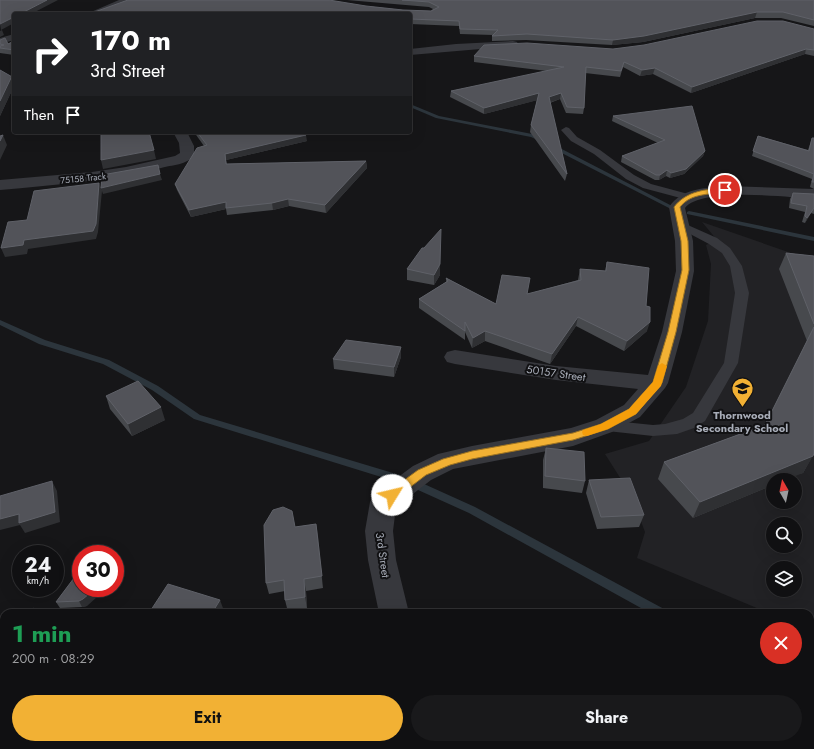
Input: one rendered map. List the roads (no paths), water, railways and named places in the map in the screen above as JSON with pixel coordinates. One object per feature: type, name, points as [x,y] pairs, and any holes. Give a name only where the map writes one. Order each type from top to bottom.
[{"type":"street","points":[[110,0],[124,1]]},
{"type":"street","points":[[99,12],[124,1]]},
{"type":"street","points":[[0,41],[12,38]]},
{"type":"street","points":[[412,52],[456,46],[526,44]]},
{"type":"street","name":"75158 Track","points":[[0,185],[92,178],[126,172],[180,159],[187,155],[188,150],[181,134]]},
{"type":"street","points":[[688,197],[709,191],[725,190],[814,194]]},
{"type":"street","name":"3rd Street","points":[[393,609],[382,560],[379,531],[383,502],[422,473],[447,461],[472,455],[573,437],[604,426],[632,411],[657,383],[672,332],[685,270],[684,241],[677,207],[688,197]]},
{"type":"street","name":"50157 Street","points":[[455,357],[600,379],[657,383]]},
{"type":"lane","points":[[566,130],[574,139],[597,152],[630,177],[647,186],[688,197]]},
{"type":"lane","points":[[604,426],[655,431],[682,427],[691,423],[699,417],[731,363],[742,293],[736,266],[726,251],[713,242],[681,225]]},
{"type":"waterway","points":[[412,106],[438,117],[532,136],[542,140]]},
{"type":"waterway","points":[[552,146],[671,207]]},
{"type":"waterway","points":[[689,213],[814,239]]},
{"type":"waterway","points":[[0,322],[42,342],[106,362],[155,388],[197,417],[410,482],[472,510],[653,609]]},
{"type":"place","name":"Thornwood Secondary School","points":[[742,408]]}]
